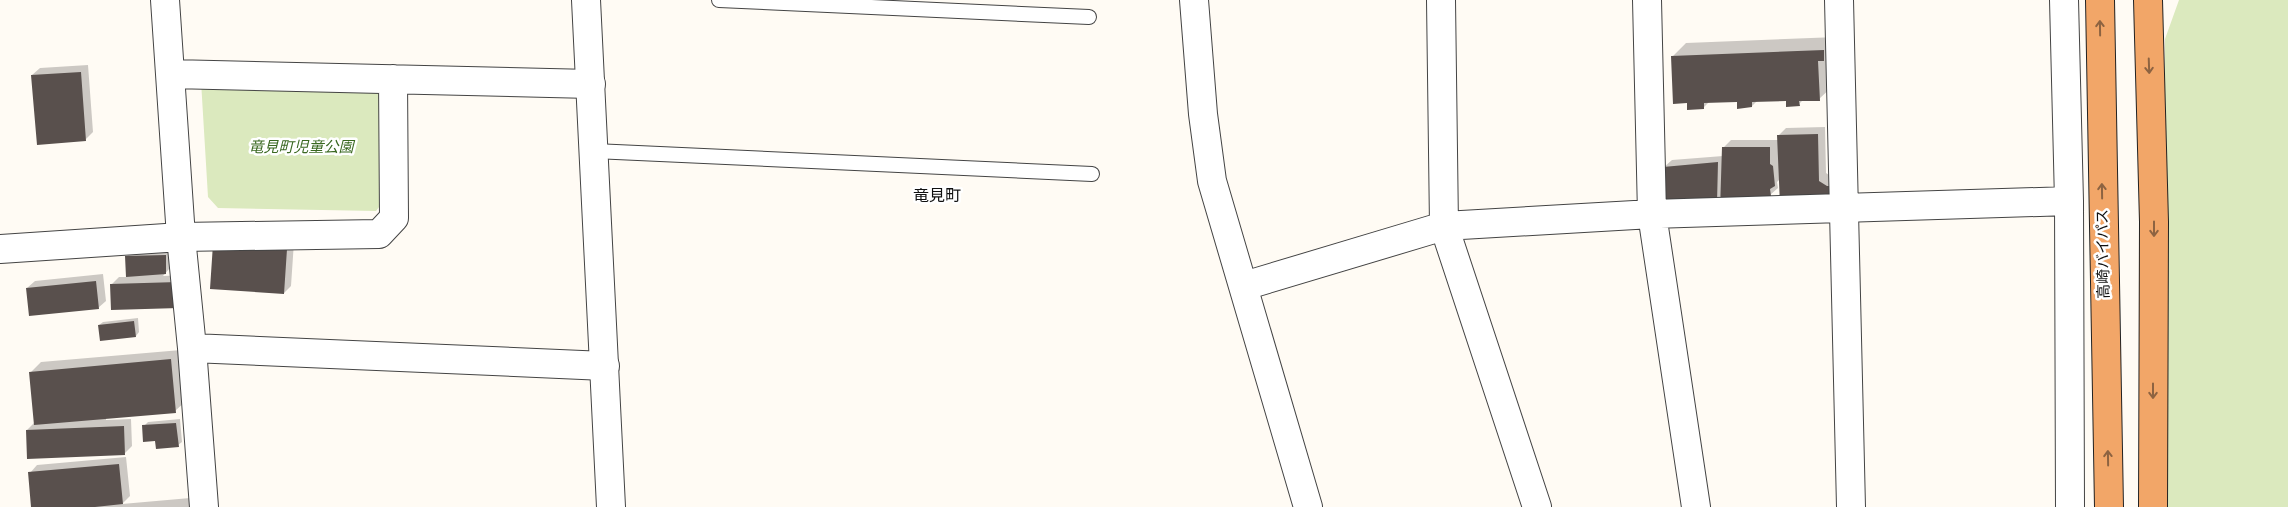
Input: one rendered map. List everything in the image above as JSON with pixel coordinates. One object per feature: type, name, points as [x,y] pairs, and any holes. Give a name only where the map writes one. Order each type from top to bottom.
[{"type":"highway","name":"高崎バイパス","points":[[2100,0],[2109,507]]},
{"type":"highway","points":[[2148,0],[2154,222],[2153,507]]},
{"type":"street","points":[[165,0],[181,237],[192,348],[204,507]]},
{"type":"street","points":[[586,0],[611,507]]},
{"type":"street","points":[[1194,0],[1203,114],[1212,181],[1308,507]]},
{"type":"street","points":[[1441,0],[1444,226],[1537,507]]},
{"type":"street","points":[[1647,0],[1652,214],[1696,507]]},
{"type":"street","points":[[1839,0],[1851,507]]},
{"type":"street","points":[[2064,0],[2068,201],[2070,507]]},
{"type":"street","points":[[170,74],[591,84]]},
{"type":"street","points":[[0,249],[181,237],[379,234],[394,218],[392,79]]},
{"type":"street","points":[[1244,286],[1444,226],[1652,214],[1845,210],[2068,201]]},
{"type":"street","points":[[192,348],[605,366]]},
{"type":"lane","points":[[719,0],[1088,16]]},
{"type":"lane","points":[[594,151],[1092,174]]},
{"type":"green space","points":[[2179,0],[2288,0],[2288,507],[2162,507],[2165,39]]},
{"type":"green space","name":"竜見町児童公園","points":[[201,81],[382,86],[386,198],[376,211],[218,208],[208,197]]},
{"type":"building","points":[[1824,50],[1824,61],[1818,61],[1820,101],[1799,101],[1800,106],[1786,107],[1786,101],[1752,102],[1752,107],[1737,109],[1737,102],[1704,103],[1704,109],[1687,110],[1687,103],[1673,104],[1671,56]]},
{"type":"building","points":[[81,72],[86,141],[37,145],[31,75]]},
{"type":"building","points":[[1818,134],[1819,181],[1827,186],[1834,186],[1828,198],[1780,205],[1777,135]]},
{"type":"building","points":[[1722,147],[1770,147],[1770,164],[1773,166],[1775,186],[1770,189],[1771,196],[1755,196],[1755,210],[1720,210]]},
{"type":"building","points":[[1718,162],[1717,203],[1664,202],[1663,167]]},
{"type":"building","points":[[213,244],[287,249],[284,294],[210,289]]},
{"type":"building","points":[[166,255],[166,274],[126,277],[125,256]]},
{"type":"building","points":[[96,281],[99,309],[29,316],[26,288]]},
{"type":"building","points":[[178,282],[179,308],[111,310],[110,284]]},
{"type":"building","points":[[134,321],[136,337],[100,341],[98,325]]},
{"type":"building","points":[[171,359],[176,413],[34,425],[29,372]]},
{"type":"building","points":[[176,423],[179,447],[156,449],[155,441],[143,442],[142,425]]},
{"type":"building","points":[[124,426],[125,455],[27,459],[26,430]]},
{"type":"building","points":[[119,464],[123,504],[95,507],[31,507],[28,472]]},
{"type":"district","name":"竜見町","points":[[937,195]]}]
